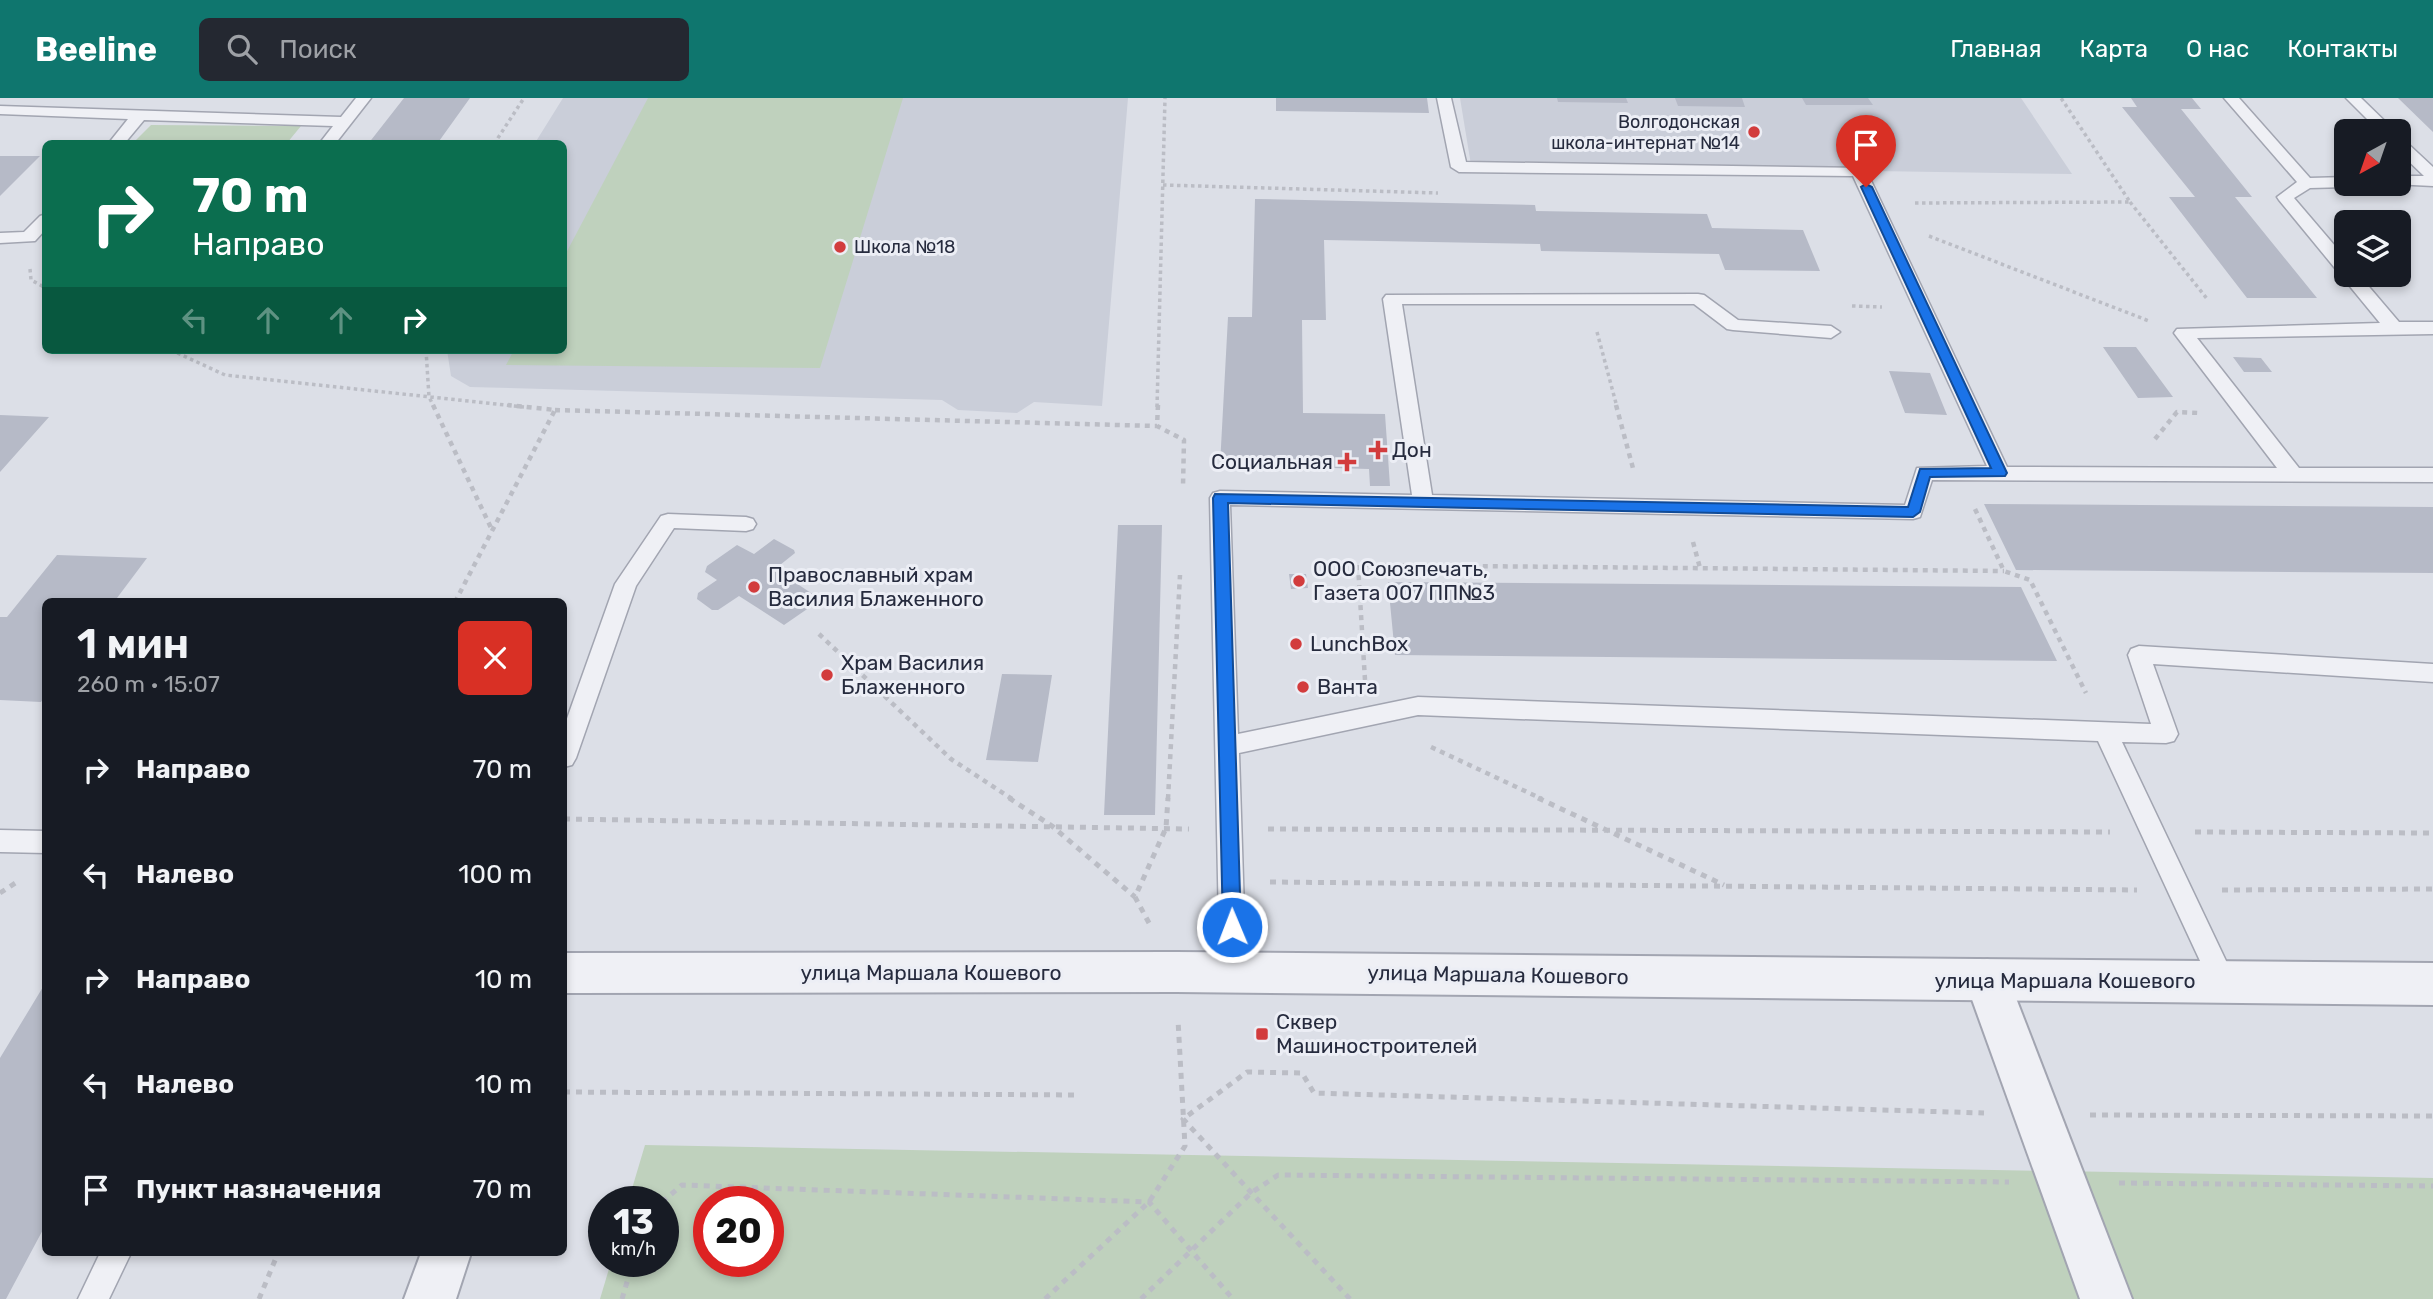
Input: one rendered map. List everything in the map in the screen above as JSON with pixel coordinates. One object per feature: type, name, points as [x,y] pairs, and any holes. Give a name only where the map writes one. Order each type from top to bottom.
[{"type":"street","name":"улица Маршала Кошевого","points":[[567,973],[1176,972],[2433,984]]},
{"type":"street","points":[[1987,980],[2106,1299]]},
{"type":"street","points":[[430,1299],[445,1256]]},
{"type":"lane","points":[[200,117],[218,98]]},
{"type":"lane","points":[[329,140],[365,98]]},
{"type":"lane","points":[[1444,98],[1459,167],[1858,172],[2000,473]]},
{"type":"lane","points":[[2231,98],[2306,183]]},
{"type":"lane","points":[[2353,98],[2375,119]]},
{"type":"lane","points":[[0,110],[345,122]]},
{"type":"lane","points":[[118,140],[140,115]]},
{"type":"lane","points":[[2412,156],[2433,178]]},
{"type":"lane","points":[[2412,180],[2433,178]]},
{"type":"lane","points":[[2334,182],[2306,183],[2285,197],[2334,256]]},
{"type":"lane","points":[[0,238],[29,237],[42,223]]},
{"type":"lane","points":[[2360,287],[2394,328]]},
{"type":"lane","points":[[1423,502],[1392,299],[1698,299],[1733,325],[1831,332]]},
{"type":"lane","points":[[2183,333],[2425,328],[2433,345]]},
{"type":"lane","points":[[2183,333],[2293,474]]},
{"type":"lane","points":[[1233,973],[1220,498],[1913,512],[1924,473],[2433,475]]},
{"type":"lane","points":[[567,750],[626,584],[668,521],[746,524]]},
{"type":"lane","points":[[1227,746],[1418,706],[2166,734],[2140,655],[2433,673]]},
{"type":"lane","points":[[2105,731],[2223,982]]},
{"type":"lane","points":[[0,841],[42,842]]},
{"type":"lane","points":[[93,1299],[114,1256]]},
{"type":"path","points":[[497,140],[524,98]]},
{"type":"path","points":[[1157,426],[1165,98]]},
{"type":"path","points":[[2060,98],[2130,202],[2233,332]]},
{"type":"path","points":[[1163,185],[1441,193]]},
{"type":"path","points":[[1877,210],[2130,202]]},
{"type":"path","points":[[1877,210],[2183,333]]},
{"type":"path","points":[[1589,299],[1643,507]]},
{"type":"path","points":[[180,354],[225,375],[555,410],[1157,426],[1184,440],[1183,490]]},
{"type":"path","points":[[426,354],[429,397],[492,531]]},
{"type":"path","points":[[2128,474],[2177,412],[2223,414],[2232,396]]},
{"type":"path","points":[[457,598],[555,410]]},
{"type":"path","points":[[1970,499],[2004,571]]},
{"type":"path","points":[[1727,886],[1368,717],[1358,565],[2004,571],[2030,580],[2105,731]]},
{"type":"path","points":[[1135,897],[1166,828],[1180,569]]},
{"type":"path","points":[[819,634],[951,759],[1052,826],[1135,897],[1176,972],[1185,1146],[1149,1202],[1045,1299]]},
{"type":"path","points":[[567,819],[1229,829],[2433,833]]},
{"type":"path","points":[[1231,882],[2179,890],[2433,889]]},
{"type":"path","points":[[1183,1119],[1247,1072],[1301,1073],[1314,1093],[2037,1115],[2433,1116]]},
{"type":"path","points":[[567,1091],[1080,1095]]},
{"type":"path","points":[[1183,1119],[1350,1299]]},
{"type":"path","points":[[1141,1299],[1251,1193],[1278,1175],[2433,1186]]},
{"type":"path","points":[[679,1188],[682,1185],[1149,1202],[1233,1299]]},
{"type":"path","points":[[259,1299],[277,1256]]},
{"type":"path","points":[[622,1299],[629,1277]]},
{"type":"shaded area","name":"Школа №18","points":[[563,98],[1128,98],[1102,406],[1034,402],[1017,413],[958,410],[942,400],[470,387],[451,376],[448,354],[567,354],[567,140],[537,140]]},
{"type":"shaded area","name":"Волгодонская школа-интернат №14","points":[[1460,98],[2021,98],[2072,174],[1471,165]]},
{"type":"green space","points":[[648,98],[903,98],[820,368],[506,365],[512,354],[567,354],[567,251]]},
{"type":"green space","points":[[151,125],[301,126],[289,140],[136,140]]},
{"type":"green space","points":[[645,1145],[2433,1178],[2433,1299],[600,1299],[607,1277],[679,1277],[679,1186],[633,1186]]},
{"type":"building","points":[[404,98],[470,98],[440,140],[371,140]]},
{"type":"building","points":[[1276,98],[1427,98],[1429,113],[1276,111]]},
{"type":"building","points":[[1557,98],[1626,98],[1628,103],[1558,102]]},
{"type":"building","points":[[1675,98],[1742,98],[1745,107],[1678,106]]},
{"type":"building","points":[[1802,98],[1868,98],[1873,105],[1806,105]]},
{"type":"building","points":[[2131,98],[2192,98],[2201,109],[2181,109],[2252,197],[2235,197],[2317,298],[2247,298],[2169,197],[2195,197],[2122,107],[2137,107]]},
{"type":"building","points":[[2398,98],[2433,98],[2433,132]]},
{"type":"building","points":[[0,156],[40,156],[0,196]]},
{"type":"building","points":[[1255,199],[1535,205],[1536,211],[1707,214],[1712,228],[1803,230],[1820,271],[1725,270],[1719,254],[1541,251],[1540,244],[1324,240],[1326,320],[1302,320],[1303,413],[1385,414],[1390,486],[1370,486],[1369,469],[1220,465],[1228,317],[1252,317]]},
{"type":"building","points":[[2103,347],[2136,347],[2173,397],[2138,398]]},
{"type":"building","points":[[2233,357],[2261,358],[2272,372],[2244,372]]},
{"type":"building","points":[[1889,371],[1930,373],[1947,415],[1905,413]]},
{"type":"building","points":[[0,415],[49,417],[0,472]]},
{"type":"building","points":[[1984,504],[2433,507],[2433,573],[2016,570]]},
{"type":"building","points":[[1118,525],[1162,525],[1155,815],[1104,815]]},
{"type":"building","name":"Православный храм Василия Блаженного","points":[[774,539],[795,553],[775,569],[814,595],[816,601],[813,605],[784,625],[739,596],[718,610],[712,610],[697,599],[698,593],[717,580],[705,572],[707,566],[737,545],[754,554]]},
{"type":"building","points":[[57,555],[147,558],[117,598],[42,598],[41,702],[0,700],[0,617],[7,617]]},
{"type":"building","name":"ООО Союзпечать, Газета 007 ПП№3","points":[[1289,574],[1306,574],[1308,588],[1291,589]]},
{"type":"building","points":[[1388,582],[2021,587],[2057,661],[1395,655]]},
{"type":"building","points":[[1002,674],[1052,675],[1038,762],[986,760]]},
{"type":"building","points":[[42,989],[42,1232],[6,1299],[0,1299],[0,1058]]},
{"type":"place","name":"Волгодонская школа-интернат №14","points":[[1754,132]]},
{"type":"place","name":"Школа №18","points":[[840,247]]},
{"type":"place","name":"Дон","points":[[1378,450]]},
{"type":"place","name":"Социальная","points":[[1347,462]]},
{"type":"place","name":"ООО Союзпечать, Газета 007 ПП№3","points":[[1299,581]]},
{"type":"place","name":"Православный храм Василия Блаженного","points":[[754,587]]},
{"type":"place","name":"LunchBox","points":[[1296,644]]},
{"type":"place","name":"Храм Василия Блаженного","points":[[827,675]]},
{"type":"place","name":"Ванта","points":[[1303,687]]},
{"type":"place","name":"Сквер Машиностроителей","points":[[1262,1034]]},
{"type":"route","points":[[1232,927],[1220,498],[1913,512],[1924,473],[2000,473],[1866,187]]}]
